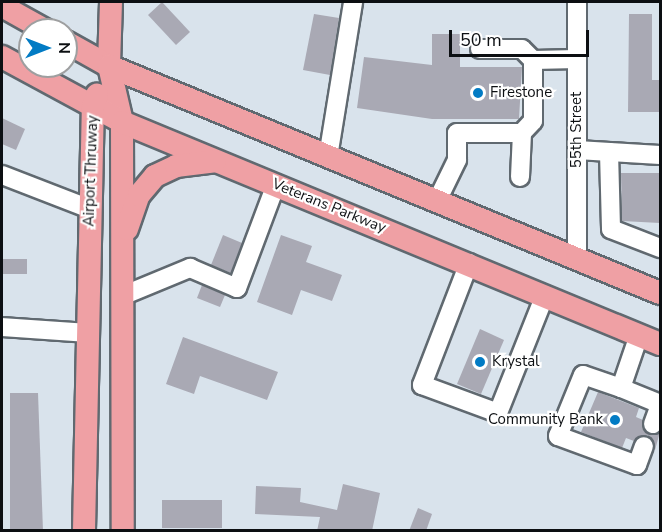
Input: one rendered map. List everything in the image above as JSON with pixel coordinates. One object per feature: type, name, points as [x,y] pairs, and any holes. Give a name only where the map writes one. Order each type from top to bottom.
[{"type":"main road","points":[[109,66],[111,2]]},
{"type":"main road","points":[[2,6],[24,18]]},
{"type":"main road","points":[[78,49],[109,66],[328,157],[577,258],[659,288]]},
{"type":"main road","name":"Veterans Parkway","points":[[2,57],[122,122],[469,263],[660,344]]},
{"type":"main road","name":"Airport Thruway","points":[[84,531],[93,106],[109,66]]},
{"type":"main road","name":"Airport Thruway","points":[[109,66],[122,122],[123,531]]},
{"type":"main road","points":[[122,248],[139,195],[155,176],[176,166],[218,161]]},
{"type":"street","points":[[328,157],[353,2]]},
{"type":"street","name":"55th Street","points":[[577,2],[577,258]]},
{"type":"street","points":[[480,49],[522,49],[533,60],[533,121],[522,133],[520,177]]},
{"type":"street","points":[[533,60],[577,59]]},
{"type":"street","points":[[437,201],[457,160],[458,133],[522,133]]},
{"type":"street","points":[[577,150],[660,155]]},
{"type":"street","points":[[609,152],[611,229],[660,248]]},
{"type":"street","points":[[2,175],[90,209]]},
{"type":"street","points":[[122,296],[190,268],[237,288],[276,184]]},
{"type":"street","points":[[469,263],[422,384],[498,413],[546,295]]},
{"type":"street","points":[[2,327],[87,333]]},
{"type":"street","points":[[621,388],[639,335]]},
{"type":"street","points":[[644,446],[637,465],[558,436],[583,375],[660,405],[653,424]]},
{"type":"building","points":[[162,2],[190,32],[176,45],[148,15]]},
{"type":"building","points":[[314,14],[339,18],[330,75],[303,70]]},
{"type":"building","points":[[629,14],[652,14],[652,80],[660,80],[660,112],[628,112]]},
{"type":"building","points":[[432,34],[460,34],[460,67],[522,67],[519,119],[432,119],[357,108],[364,57],[432,65]]},
{"type":"building","points":[[2,118],[25,129],[16,150],[2,144]]},
{"type":"building","points":[[621,173],[660,173],[660,223],[622,221]]},
{"type":"building","points":[[223,235],[242,243],[231,273],[211,265]]},
{"type":"building","points":[[281,235],[312,246],[306,262],[342,275],[332,301],[301,290],[292,315],[257,302]]},
{"type":"building","points":[[2,259],[27,259],[27,274],[2,274]]},
{"type":"building","points":[[202,285],[225,295],[220,307],[197,298]]},
{"type":"building","name":"Krystal","points":[[480,329],[504,340],[481,394],[457,384]]},
{"type":"building","points":[[183,337],[278,372],[267,400],[200,376],[194,394],[166,384]]},
{"type":"building","name":"Community Bank","points":[[598,392],[639,408],[636,417],[643,420],[645,432],[654,435],[660,432],[655,450],[653,439],[647,435],[634,441],[626,438],[622,448],[581,432]]},
{"type":"building","points":[[10,393],[38,393],[43,531],[10,531]]},
{"type":"building","points":[[343,484],[380,493],[372,531],[317,531],[320,517],[255,514],[256,486],[301,488],[300,502],[337,510]]},
{"type":"building","points":[[162,500],[222,500],[222,528],[162,528]]},
{"type":"building","points":[[418,508],[432,514],[426,531],[409,531]]},
{"type":"place","name":"Firestone","points":[[478,93]]},
{"type":"place","name":"Krystal","points":[[480,362]]},
{"type":"place","name":"Community Bank","points":[[615,420]]}]
